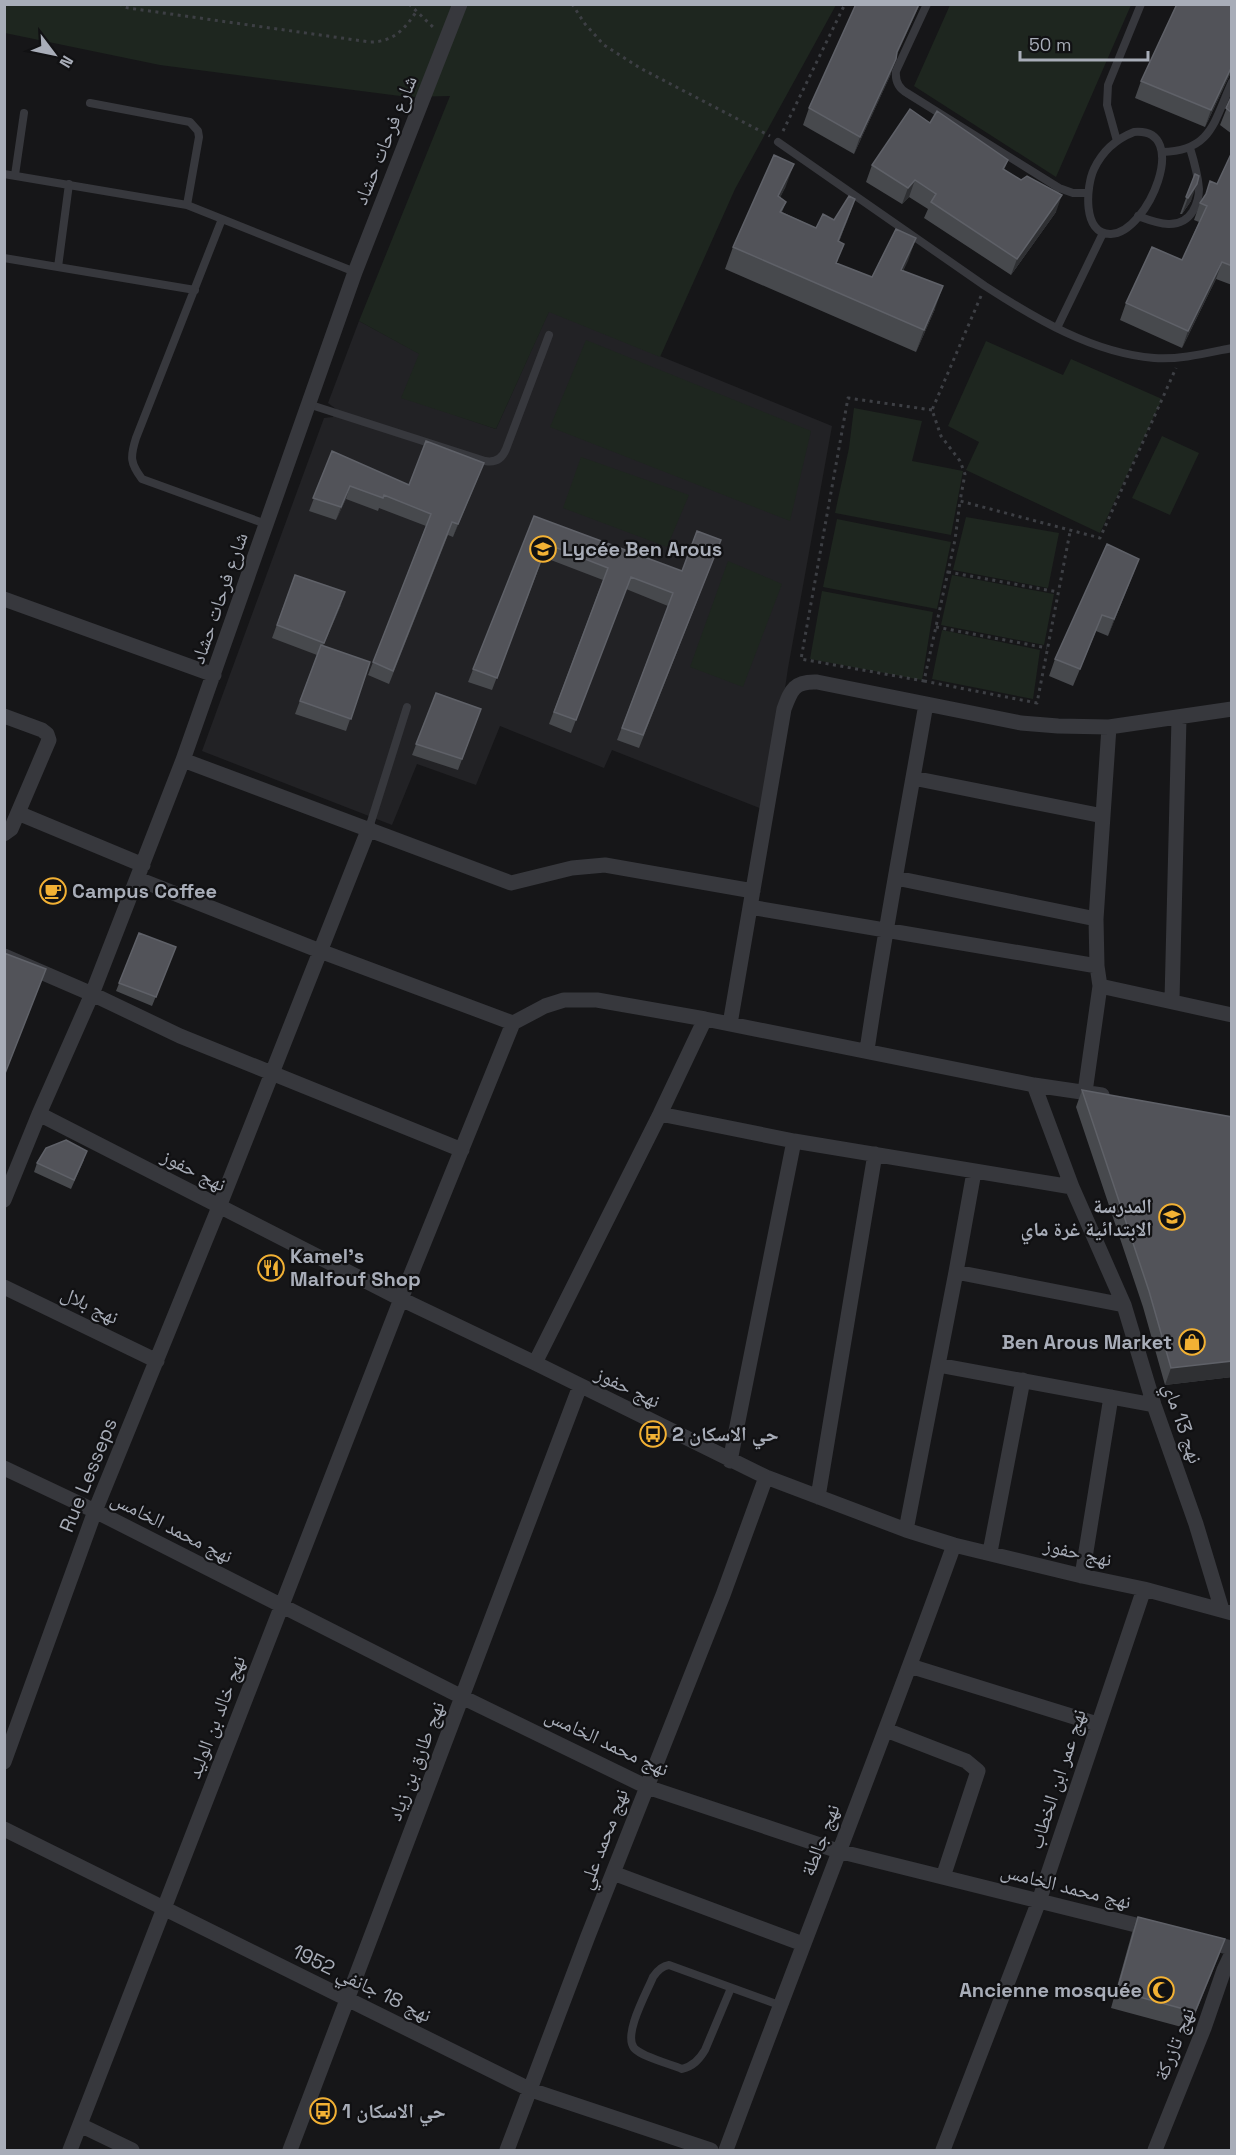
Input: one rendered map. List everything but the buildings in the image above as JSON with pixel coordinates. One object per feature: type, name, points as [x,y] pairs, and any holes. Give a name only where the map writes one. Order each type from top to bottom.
[{"type":"street","name":"شارع فرحات حشاد","points":[[4,1200],[92,994],[183,760],[355,272],[448,40],[460,4]]},
{"type":"street","points":[[4,598],[214,675]]},
{"type":"street","points":[[730,1024],[784,709],[791,691],[800,683],[817,682],[1021,723],[1058,726],[1109,727],[1232,710]]},
{"type":"street","points":[[867,1050],[885,929],[926,704]]},
{"type":"street","points":[[4,716],[42,730],[47,734],[49,740],[11,829],[4,834]]},
{"type":"street","points":[[1172,1000],[1179,718]]},
{"type":"street","points":[[1085,1092],[1100,986],[1097,966],[1096,919],[1109,727]]},
{"type":"street","points":[[183,760],[511,883],[572,868],[605,865],[753,891]]},
{"type":"street","points":[[913,778],[1103,816]]},
{"type":"street","points":[[18,813],[231,914],[320,951],[513,1023],[545,1006],[564,1000],[597,1000],[867,1050],[1034,1085],[1119,1098]]},
{"type":"street","name":"Rue Lesseps","points":[[4,1762],[95,1511],[219,1207],[369,828]]},
{"type":"street","points":[[896,878],[1096,919]]},
{"type":"street","points":[[750,907],[1097,966]]},
{"type":"street","points":[[4,956],[92,994],[180,1036],[462,1150]]},
{"type":"street","points":[[1100,986],[1232,1015]]},
{"type":"street","points":[[535,1363],[705,1019]]},
{"type":"street","name":"نهج خالد بن الوليد","points":[[70,2151],[401,1299],[513,1023]]},
{"type":"street","name":"نهج 13 ماي","points":[[1034,1085],[1072,1187],[1124,1305],[1155,1405],[1226,1611]]},
{"type":"street","name":"نهج حفوز","points":[[39,1114],[401,1299],[766,1477],[906,1530],[954,1545],[1144,1589],[1226,1611]]},
{"type":"street","points":[[660,1114],[794,1141],[1072,1187]]},
{"type":"street","points":[[730,1461],[794,1141]]},
{"type":"street","points":[[818,1497],[876,1154]]},
{"type":"street","points":[[906,1530],[957,1272],[974,1172]]},
{"type":"street","points":[[957,1272],[1124,1305]]},
{"type":"street","name":"نهج بلال","points":[[4,1287],[157,1361]]},
{"type":"street","points":[[938,1365],[1155,1405]]},
{"type":"street","points":[[990,1552],[1023,1380]]},
{"type":"street","name":"نهج طارق بن زياد","points":[[290,2151],[580,1386]]},
{"type":"street","points":[[1082,1576],[1111,1397]]},
{"type":"street","name":"نهج محمد الخامس","points":[[4,1468],[95,1511],[462,1697],[647,1787],[838,1851],[1232,1948]]},
{"type":"street","name":"نهج محمد علي","points":[[507,2151],[613,1873],[723,1595],[766,1477]]},
{"type":"street","name":"نهج جالطة","points":[[726,2151],[779,2005],[886,1730],[954,1545]]},
{"type":"street","name":"نهج عمر ابن الخطاب","points":[[943,2151],[1039,1901],[1144,1589]]},
{"type":"street","points":[[910,1666],[1097,1725]]},
{"type":"street","points":[[886,1730],[966,1761],[978,1771],[943,1877]]},
{"type":"street","name":"نهج 18 جانفي 1952","points":[[4,1829],[531,2090],[711,2151]]},
{"type":"street","points":[[613,1873],[803,1944]]},
{"type":"street","name":"نهج تازركة","points":[[1155,2151],[1232,1953]]},
{"type":"street","points":[[80,2125],[132,2151]]},
{"type":"lane","points":[[927,4],[896,71],[896,82],[899,86],[1059,188],[1073,193],[1088,193]]},
{"type":"lane","points":[[1117,141],[1107,105],[1108,85],[1141,4]]},
{"type":"lane","points":[[1162,152],[1182,151],[1191,148],[1203,139],[1232,82]]},
{"type":"lane","points":[[90,103],[190,122],[195,125],[199,137],[188,205]]},
{"type":"lane","points":[[15,176],[24,113]]},
{"type":"lane","points":[[1134,132],[1146,133],[1157,140],[1162,152],[1161,165],[1155,190],[1138,216],[1117,233],[1103,233],[1093,224],[1088,206],[1088,193],[1094,170],[1104,154],[1117,141],[1134,132]]},
{"type":"lane","points":[[778,142],[1016,306],[1057,327],[1125,354],[1155,358],[1181,357],[1232,348]]},
{"type":"lane","points":[[1138,216],[1171,225],[1179,223],[1191,214],[1196,206],[1199,188],[1191,148]]},
{"type":"lane","points":[[4,174],[188,205],[355,272]]},
{"type":"lane","points":[[58,267],[69,184]]},
{"type":"lane","points":[[222,219],[131,453],[133,467],[142,479],[267,524]]},
{"type":"lane","points":[[1057,327],[1103,233]]},
{"type":"lane","points":[[4,258],[195,290]]},
{"type":"lane","points":[[308,404],[485,461],[495,461],[504,454],[549,335]]},
{"type":"lane","points":[[369,828],[407,707]]},
{"type":"lane","points":[[731,1988],[705,2050],[700,2059],[688,2067],[682,2068],[642,2053],[631,2043],[630,2031],[653,1977],[669,1965],[779,2005]]},
{"type":"path","points":[[119,4],[128,8],[370,42],[395,37],[416,12]]},
{"type":"path","points":[[409,4],[448,40]]},
{"type":"path","points":[[572,4],[585,24],[604,45],[640,68],[778,142],[845,4]]},
{"type":"path","points":[[924,681],[958,528],[965,474],[960,461],[941,436],[932,410],[986,286]]},
{"type":"path","points":[[960,501],[1100,538],[1181,357]]},
{"type":"path","points":[[932,410],[848,398],[801,658],[1037,703],[1071,531]]},
{"type":"path","points":[[948,572],[1058,592]]},
{"type":"path","points":[[936,627],[1047,648]]},
{"type":"shaded area","points":[[4,5],[836,5],[735,189],[660,357],[549,312],[496,429],[401,398],[419,354],[359,321],[450,96],[408,97],[160,65],[5,33]]},
{"type":"shaded area","points":[[950,5],[1131,5],[1056,177],[914,86]]},
{"type":"shaded area","name":"Lycée Ben Arous","points":[[549,311],[832,426],[788,668],[767,811],[612,750],[604,768],[500,726],[476,785],[417,764],[392,825],[202,751],[324,418],[333,417],[336,409],[328,403],[359,321],[420,354],[402,397],[496,429]]},
{"type":"shaded area","points":[[586,340],[811,431],[790,521],[550,427]]},
{"type":"shaded area","points":[[986,341],[1063,375],[1071,359],[1162,399],[1100,533],[966,470],[979,442],[948,426]]},
{"type":"shaded area","points":[[854,408],[922,421],[912,461],[963,471],[951,535],[835,513],[849,448]]},
{"type":"shaded area","points":[[1162,436],[1199,453],[1170,515],[1132,498]]},
{"type":"shaded area","points":[[581,457],[689,495],[667,547],[563,508]]},
{"type":"shaded area","points":[[966,517],[1059,533],[1048,588],[953,570]]},
{"type":"shaded area","points":[[837,519],[951,542],[937,609],[823,587]]},
{"type":"shaded area","points":[[728,561],[782,584],[743,687],[690,667]]},
{"type":"shaded area","points":[[952,575],[1054,594],[1044,645],[941,625]]},
{"type":"shaded area","points":[[822,591],[933,612],[922,680],[810,659]]},
{"type":"shaded area","points":[[942,630],[1040,650],[1033,699],[932,679]]},
{"type":"place","name":"Lycée Ben Arous","points":[[543,549]]},
{"type":"place","name":"Campus Coffee","points":[[53,891]]},
{"type":"place","name":"المدرسة الابتدائية غرة ماي","points":[[1172,1217]]},
{"type":"place","name":"Kamel's Malfouf Shop","points":[[271,1268]]},
{"type":"place","name":"Ben Arous Market","points":[[1192,1342]]},
{"type":"place","name":"حي الاسكان 2","points":[[653,1434]]},
{"type":"place","name":"Ancienne mosquée","points":[[1161,1990]]},
{"type":"place","name":"1 حي الاسكان","points":[[323,2111]]}]
